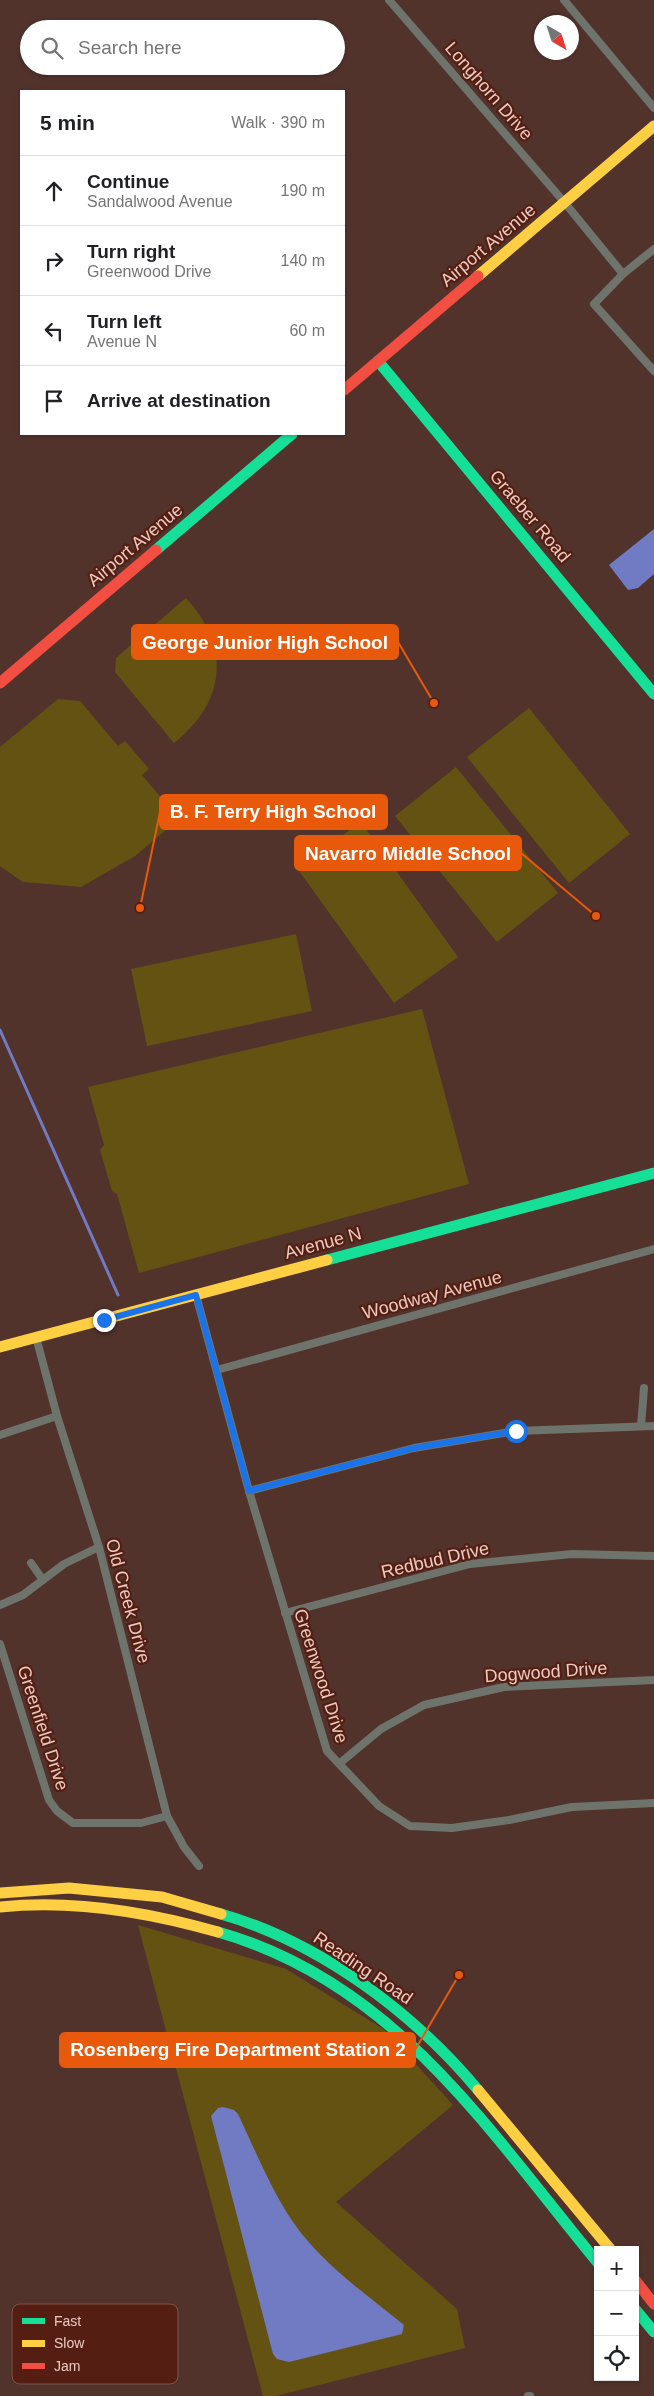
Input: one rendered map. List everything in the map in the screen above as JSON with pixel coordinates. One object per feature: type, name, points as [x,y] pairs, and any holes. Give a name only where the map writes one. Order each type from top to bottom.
[{"type":"street","name":"Longhorn Drive","points":[[389,0],[566,203],[623,274]]},
{"type":"street","points":[[564,0],[654,108]]},
{"type":"street","name":"Airport Avenue","points":[[345,389],[566,203],[654,126]]},
{"type":"street","points":[[654,249],[623,274],[594,304],[654,371]]},
{"type":"street","name":"Graeber Road","points":[[378,361],[654,694]]},
{"type":"street","name":"Airport Avenue","points":[[0,683],[291,435]]},
{"type":"street","name":"Avenue N","points":[[0,1347],[654,1173]]},
{"type":"street","name":"Woodway Avenue","points":[[218,1370],[654,1249]]},
{"type":"street","name":"Greenwood Drive","points":[[196,1295],[218,1370],[249,1491],[327,1752],[340,1763],[379,1806],[410,1826],[452,1828],[509,1820],[572,1807],[654,1803]]},
{"type":"street","name":"Old Creek Drive","points":[[36,1337],[57,1416],[99,1546],[167,1816],[184,1847],[199,1866]]},
{"type":"street","points":[[641,1426],[644,1388]]},
{"type":"street","points":[[0,1435],[57,1416]]},
{"type":"street","points":[[249,1491],[414,1448],[516,1431],[654,1426]]},
{"type":"street","points":[[0,1605],[23,1595],[64,1564],[99,1546]]},
{"type":"street","name":"Redbud Drive","points":[[285,1613],[470,1564],[572,1554],[654,1556]]},
{"type":"street","points":[[31,1563],[43,1580]]},
{"type":"street","name":"Greenfield Drive","points":[[0,1644],[49,1800],[57,1811],[73,1823],[140,1823],[167,1816]]},
{"type":"street","name":"Dogwood Drive","points":[[340,1763],[381,1729],[424,1705],[504,1687],[654,1680]]},
{"type":"street","name":"Reading Road","points":[[0,1893],[70,1888],[162,1897],[245,1921],[312,1952],[394,2006],[454,2061],[608,2246]]},
{"type":"street","name":"Reading Road","points":[[0,1907],[48,1905],[129,1910],[181,1920],[230,1934],[278,1954],[342,1989],[383,2018],[424,2054],[481,2120],[594,2258]]},
{"type":"street","points":[[481,2120],[494,2110]]},
{"type":"street","points":[[578,2239],[592,2227]]},
{"type":"street","points":[[639,2285],[654,2304]]},
{"type":"street","points":[[639,2314],[654,2332]]},
{"type":"shaded area","points":[[186,598],[201,617],[210,636],[216,655],[216,674],[213,692],[204,710],[191,727],[174,743],[115,672],[116,658]]},
{"type":"shaded area","points":[[58,699],[80,701],[118,746],[125,741],[149,769],[142,775],[179,819],[135,856],[81,887],[23,882],[0,866],[0,747]]},
{"type":"shaded area","points":[[529,708],[630,834],[569,883],[467,757]]},
{"type":"shaded area","points":[[456,767],[558,893],[497,942],[395,816]]},
{"type":"shaded area","points":[[361,822],[458,957],[394,1003],[297,868]]},
{"type":"shaded area","points":[[296,934],[312,1011],[147,1046],[131,969]]},
{"type":"shaded area","points":[[422,1009],[469,1184],[139,1273],[117,1194],[112,1191],[100,1150],[104,1145],[88,1087]]},
{"type":"shaded area","points":[[138,1925],[286,1969],[385,2030],[453,2105],[336,2202],[457,2309],[465,2348],[276,2396],[263,2396]]},
{"type":"water","points":[[654,529],[654,574],[638,588],[628,590],[609,565]]},
{"type":"water","points":[[223,2107],[234,2110],[238,2114],[274,2191],[301,2233],[337,2270],[404,2325],[402,2334],[289,2362],[277,2359],[273,2354],[211,2116],[218,2108]]},
{"type":"waterway","points":[[0,1030],[118,1295]]},
{"type":"traffic: fast","points":[[378,361],[654,694]]},
{"type":"traffic: fast","points":[[156,550],[291,435]]},
{"type":"traffic: fast","points":[[327,1260],[654,1173]]},
{"type":"traffic: fast","points":[[221,1914],[258,1926],[293,1942],[328,1961],[362,1983],[394,2007],[424,2034],[478,2090]]},
{"type":"traffic: fast","points":[[218,1932],[281,1955],[337,1986],[387,2024],[433,2066],[476,2113],[594,2258]]},
{"type":"traffic: fast","points":[[639,2314],[654,2332]]},
{"type":"traffic: slow","points":[[478,276],[654,126]]},
{"type":"traffic: slow","points":[[0,1347],[327,1260]]},
{"type":"traffic: slow","points":[[0,1893],[69,1888],[162,1897],[221,1914]]},
{"type":"traffic: slow","points":[[0,1907],[55,1905],[110,1909],[138,1913],[218,1932]]},
{"type":"traffic: slow","points":[[478,2090],[608,2246]]},
{"type":"traffic: jam","points":[[345,389],[478,276]]},
{"type":"traffic: jam","points":[[0,683],[156,550]]},
{"type":"traffic: jam","points":[[639,2285],[654,2304]]},
{"type":"place","name":"George Junior High School","points":[[434,703]]},
{"type":"place","name":"B. F. Terry High School","points":[[140,908]]},
{"type":"place","name":"Navarro Middle School","points":[[596,916]]},
{"type":"place","name":"Rosenberg Fire Department Station 2","points":[[459,1975]]},
{"type":"route","points":[[104,1320],[196,1295],[218,1370],[249,1491],[414,1448],[516,1431]]}]
